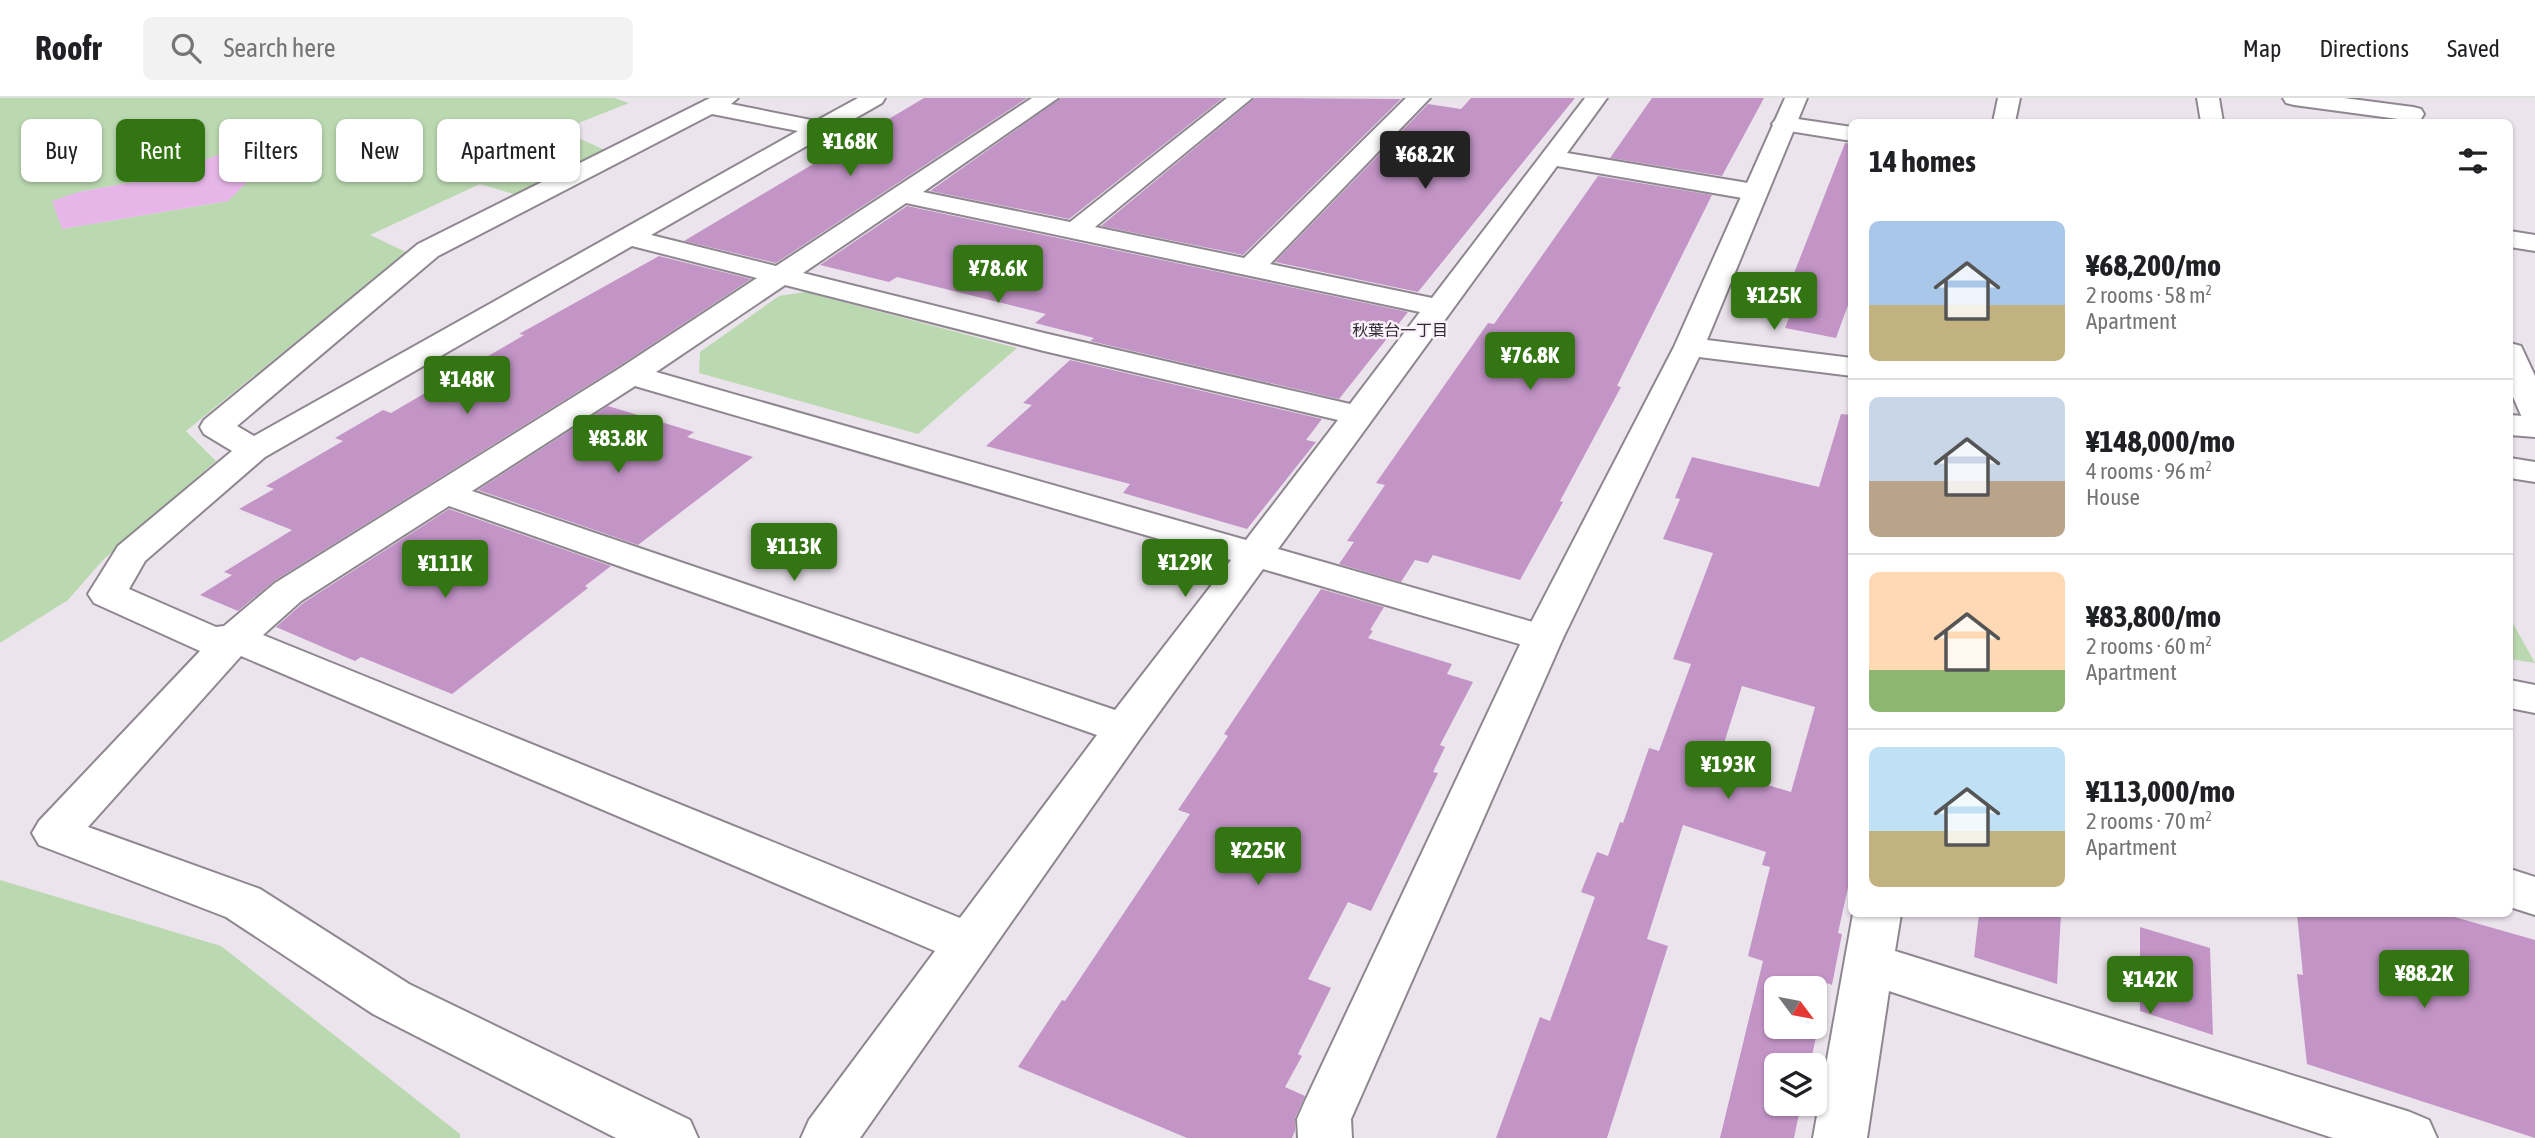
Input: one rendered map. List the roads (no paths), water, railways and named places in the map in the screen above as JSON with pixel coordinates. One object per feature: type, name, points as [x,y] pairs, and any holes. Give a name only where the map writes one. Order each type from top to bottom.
[{"type":"street","points":[[874,98],[253,450],[131,554],[107,594],[212,641],[235,638],[968,943]]},
{"type":"street","points":[[671,1138],[391,999],[243,903],[55,833],[235,638],[288,592],[631,375],[1047,98]]},
{"type":"street","points":[[1076,230],[1241,98]]},
{"type":"street","points":[[1251,267],[1419,98]]},
{"type":"street","points":[[828,1138],[1124,729],[1596,98]]},
{"type":"street","points":[[2005,119],[2010,98]]},
{"type":"street","points":[[2208,98],[2212,119]]},
{"type":"street","points":[[2294,98],[2412,112]]},
{"type":"street","points":[[253,450],[216,427],[428,250],[718,102],[820,129]]},
{"type":"street","points":[[1325,1138],[1324,1119],[1544,638],[1689,346],[1790,111],[1848,133]]},
{"type":"street","points":[[1551,158],[1754,192]]},
{"type":"street","points":[[903,195],[1440,308]]},
{"type":"street","points":[[626,237],[776,276],[1360,416]]},
{"type":"street","points":[[2513,239],[2535,243]]},
{"type":"street","points":[[1689,346],[1848,367]]},
{"type":"street","points":[[2513,360],[2535,415]]},
{"type":"street","points":[[631,375],[1544,638]]},
{"type":"street","points":[[2513,425],[2535,427]]},
{"type":"street","points":[[2513,468],[2535,472]]},
{"type":"street","points":[[446,493],[1124,729]]},
{"type":"street","points":[[2513,695],[2535,699]]},
{"type":"street","points":[[2513,889],[2535,896]]},
{"type":"street","points":[[1840,1138],[1876,917]]},
{"type":"street","points":[[1868,963],[2410,1138]]},
{"type":"district","name":"秋葉台一丁目","points":[[1400,330]]}]
